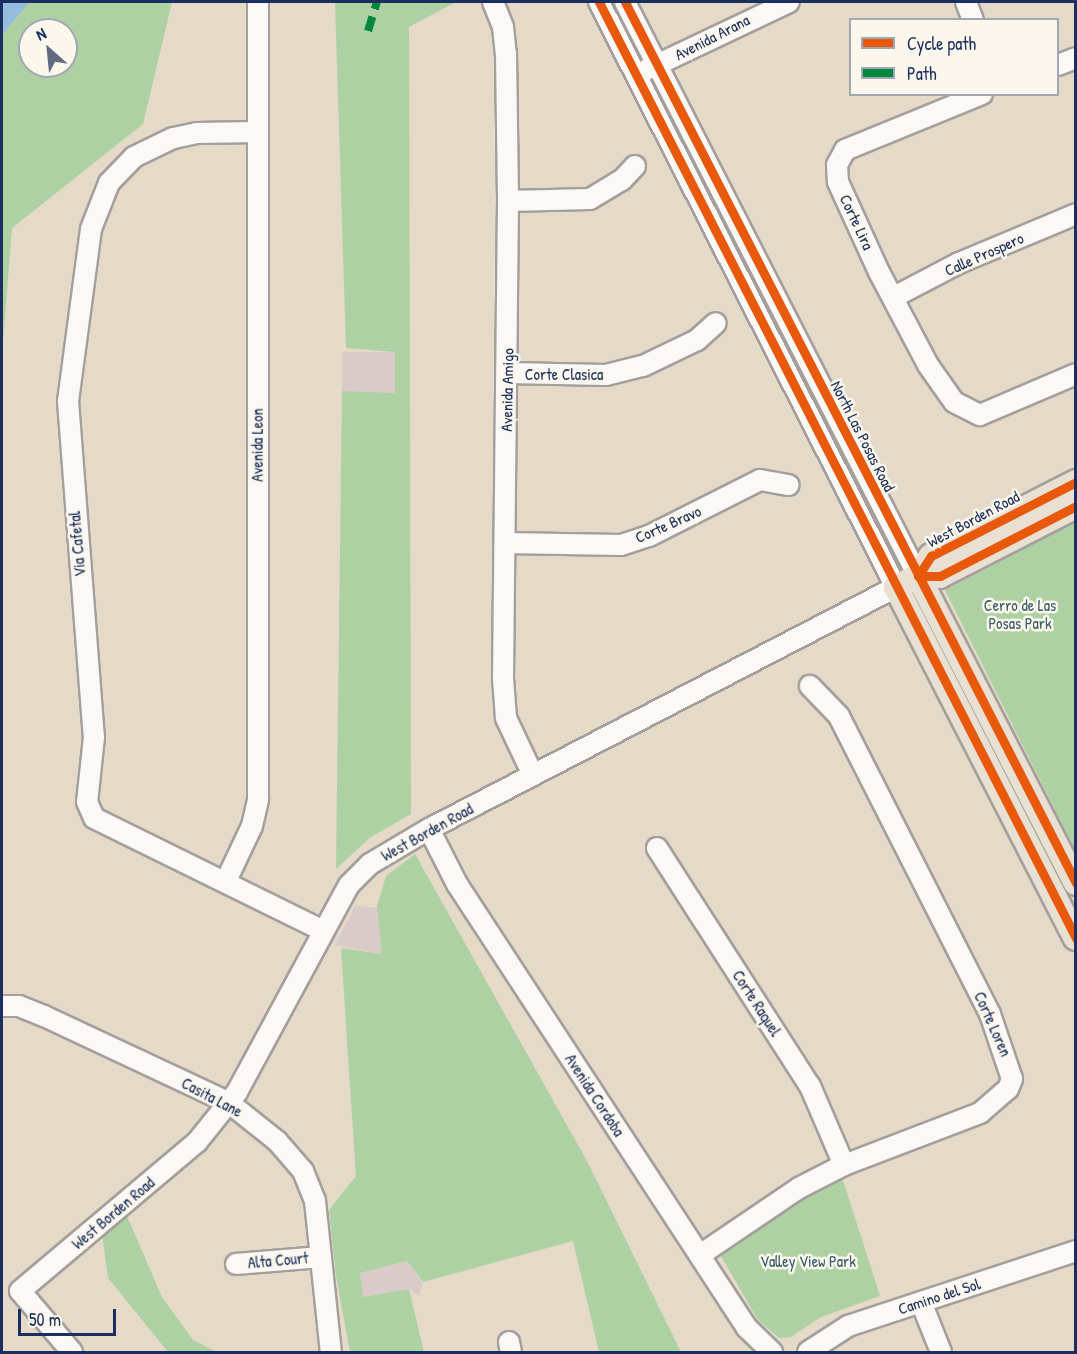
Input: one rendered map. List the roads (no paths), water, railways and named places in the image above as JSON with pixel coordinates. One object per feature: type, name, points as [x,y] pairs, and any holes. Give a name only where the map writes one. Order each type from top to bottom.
[{"type":"main road","name":"West Borden Road","points":[[918,576],[931,556],[1076,482]]},
{"type":"main road","name":"West Borden Road","points":[[896,587],[918,576],[940,576],[1076,506]]},
{"type":"main road","name":"North Las Posas Road","points":[[918,576],[1076,883]]},
{"type":"main road","points":[[896,587],[1076,938]]},
{"type":"street","name":"Avenida Leon","points":[[226,881],[252,826],[258,799],[258,2]]},
{"type":"street","name":"Avenida Amigo","points":[[493,2],[503,27],[506,54],[508,201],[506,718],[533,775]]},
{"type":"street","points":[[598,2],[896,587]]},
{"type":"street","name":"North Las Posas Road","points":[[625,2],[918,576]]},
{"type":"street","name":"Avenida Arana","points":[[636,75],[756,8],[789,2]]},
{"type":"street","points":[[966,2],[972,18]]},
{"type":"street","points":[[1059,65],[1076,57]]},
{"type":"street","name":"Corte Lira","points":[[977,96],[845,150],[837,165],[838,183],[928,365],[954,402],[972,414],[980,415],[1076,374]]},
{"type":"street","name":"Via Cafetal","points":[[257,132],[197,133],[173,138],[134,157],[109,183],[91,229],[68,401],[94,737],[87,802],[94,818],[322,930]]},
{"type":"street","points":[[508,201],[590,199],[622,180],[634,166]]},
{"type":"street","name":"Calle Prospero","points":[[894,297],[959,263],[1076,214]]},
{"type":"street","name":"Corte Clasica","points":[[507,374],[606,375],[643,366],[697,340],[716,323]]},
{"type":"street","name":"Corte Bravo","points":[[505,543],[621,544],[649,536],[760,480],[789,485]]},
{"type":"street","name":"West Borden Road","points":[[72,1353],[20,1291],[197,1143],[228,1102],[349,885],[370,864],[429,829],[896,587]]},
{"type":"street","name":"Corte Loren","points":[[700,1255],[799,1188],[844,1165],[980,1113],[1008,1089],[1012,1079],[990,1014],[839,716],[810,686]]},
{"type":"street","name":"Avenida Cordoba","points":[[429,829],[457,884],[747,1328],[772,1353]]},
{"type":"street","name":"Corte Raquel","points":[[657,848],[810,1086],[844,1165]]},
{"type":"street","name":"Casita Lane","points":[[2,1006],[19,1006],[44,1016],[228,1102],[277,1141],[303,1171],[315,1201],[331,1353]]},
{"type":"street","name":"Camino del Sol","points":[[808,1353],[848,1326],[1076,1251]]},
{"type":"street","name":"Alta Court","points":[[236,1264],[321,1257]]},
{"type":"street","points":[[921,1302],[940,1353]]},
{"type":"water","points":[[2,2],[29,2],[2,35]]},
{"type":"park label","name":"Cerro de Las Posas Park","points":[[1020,614]]},
{"type":"park label","name":"Valley View Park","points":[[808,1261]]}]
